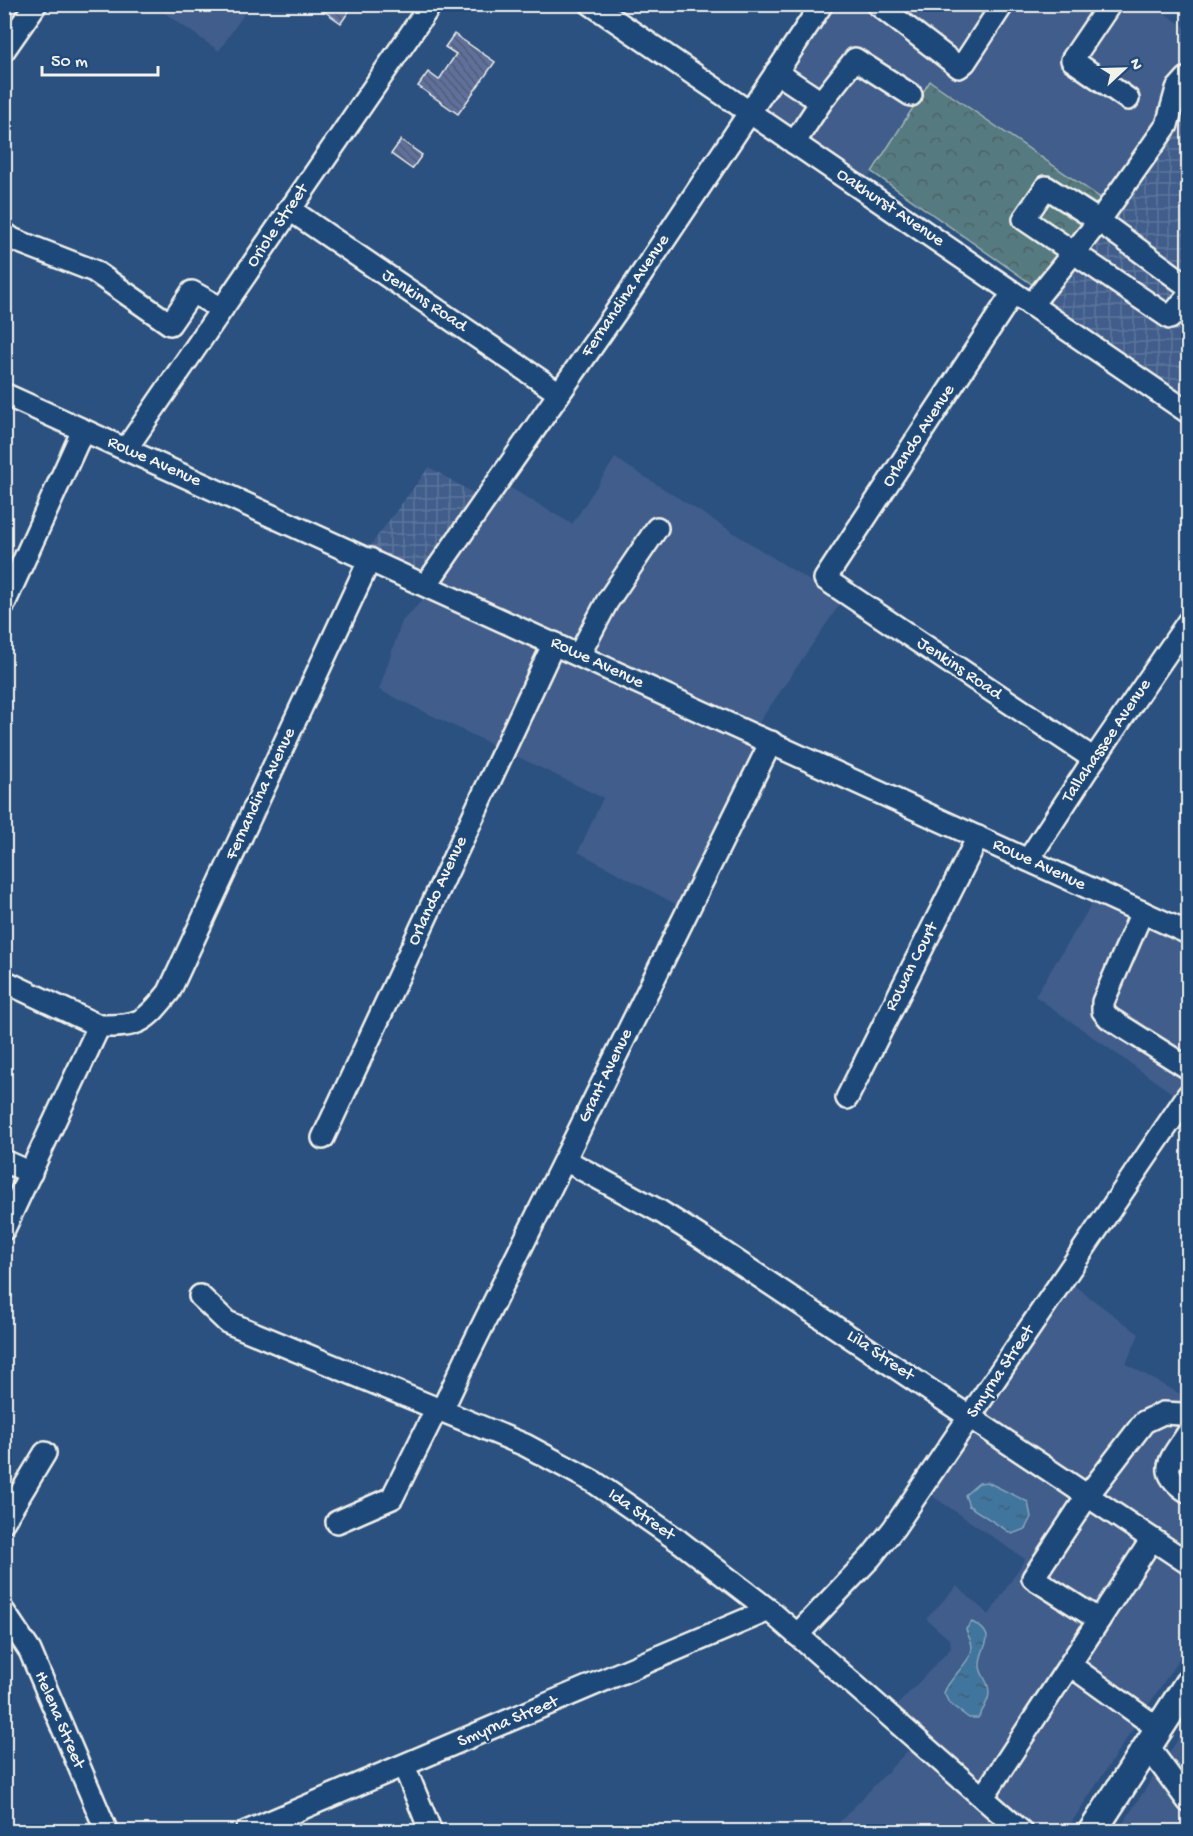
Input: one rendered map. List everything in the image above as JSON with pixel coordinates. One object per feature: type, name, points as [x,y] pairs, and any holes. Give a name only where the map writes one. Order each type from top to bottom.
[{"type":"main road","points":[[1092,1832],[1187,1688]]},
{"type":"street","points":[[4,50],[36,4]]},
{"type":"street","name":"Oriole Street","points":[[126,449],[430,4]]},
{"type":"street","name":"Oakhurst Avenue","points":[[591,4],[1188,412]]},
{"type":"street","name":"Fernandina Avenue","points":[[426,585],[631,289],[822,4]]},
{"type":"street","points":[[877,4],[960,67],[1003,4]]},
{"type":"street","points":[[1110,4],[1072,60],[1128,99]]},
{"type":"street","points":[[794,143],[820,102],[855,59],[911,95]]},
{"type":"street","points":[[776,72],[820,102]]},
{"type":"street","points":[[1031,305],[1099,221],[1167,125],[1177,89],[1188,78]]},
{"type":"street","points":[[1188,286],[1099,221],[1046,187],[1024,219],[1170,318],[1188,296]]},
{"type":"street","name":"Jenkins Road","points":[[290,209],[559,393]]},
{"type":"street","points":[[9,241],[94,271],[170,324],[192,292],[222,309]]},
{"type":"street","name":"Orlando Avenue","points":[[825,579],[1013,293]]},
{"type":"street","name":"Rowe Avenue","points":[[4,394],[1188,933]]},
{"type":"street","points":[[4,604],[83,430]]},
{"type":"street","points":[[579,655],[608,602],[657,528]]},
{"type":"street","name":"Fernandina Avenue","points":[[99,1026],[141,1022],[169,992],[370,559]]},
{"type":"street","name":"Jenkins Road","points":[[825,579],[1094,759]]},
{"type":"street","name":"Tallahassee Avenue","points":[[1028,861],[1094,759],[1188,622]]},
{"type":"street","name":"Orlando Avenue","points":[[322,1138],[554,643]]},
{"type":"street","name":"Grant Avenue","points":[[337,1522],[392,1498],[440,1409],[565,1160],[771,742]]},
{"type":"street","name":"Rowan Court","points":[[847,1098],[978,837]]},
{"type":"street","points":[[1142,912],[1103,1002],[1103,1011],[1109,1018],[1188,1068]]},
{"type":"street","points":[[4,981],[99,1026],[4,1229]]},
{"type":"street","name":"Smyrna Street","points":[[797,1635],[871,1557],[894,1528],[1188,1095]]},
{"type":"street","name":"Lila Street","points":[[565,1160],[661,1212],[702,1238],[1188,1563]]},
{"type":"street","points":[[4,1161],[31,1173]]},
{"type":"street","name":"Ida Street","points":[[200,1296],[227,1322],[525,1445],[594,1482],[679,1541],[769,1610],[1022,1832]]},
{"type":"street","points":[[1099,1620],[1033,1578],[1088,1495],[1144,1422],[1163,1413],[1182,1414],[1188,1419]]},
{"type":"street","points":[[1188,1433],[1172,1458],[1169,1470],[1174,1483],[1188,1492]]},
{"type":"street","points":[[4,1521],[45,1453]]},
{"type":"street","points":[[983,1797],[1152,1539]]},
{"type":"street","name":"Smyrna Street","points":[[246,1832],[769,1610]]},
{"type":"street","name":"Helena Street","points":[[4,1612],[30,1651],[107,1832]]},
{"type":"street","points":[[1070,1665],[1153,1738],[1188,1801]]},
{"type":"street","points":[[404,1766],[431,1832]]},
{"type":"shaded area","points":[[5,5],[26,5],[5,33]]},
{"type":"shaded area","points":[[153,5],[250,5],[219,51]]},
{"type":"shaded area","points":[[812,5],[1152,5],[1188,29],[1188,77],[1105,201],[930,81],[857,196],[739,115]]},
{"type":"shaded area","points":[[1188,77],[1188,371],[1166,403],[1030,311]]},
{"type":"shaded area","points":[[1188,371],[1188,419],[1166,403]]},
{"type":"shaded area","points":[[615,458],[842,601],[756,727],[769,734],[681,907],[578,852],[603,798],[379,690],[402,621],[441,581],[504,484],[572,524]]},
{"type":"shaded area","points":[[429,467],[491,504],[441,581],[367,550]]},
{"type":"shaded area","points":[[1103,886],[1188,926],[1188,1079],[1176,1096],[1035,996]]},
{"type":"shaded area","points":[[1068,1281],[1139,1334],[1126,1364],[1184,1396],[1188,1390],[1188,1645],[1066,1831],[830,1832],[913,1745],[884,1719],[951,1648],[950,1640],[926,1619],[957,1586],[989,1615],[1025,1559],[928,1493]]},
{"type":"shaded area","points":[[1188,1724],[1188,1831],[1118,1831]]},
{"type":"green space","points":[[930,81],[1105,201],[1043,292],[872,172]]},
{"type":"water","points":[[987,1482],[1028,1502],[1031,1517],[1025,1529],[1012,1534],[969,1506],[965,1495],[979,1483]]},
{"type":"water","points":[[972,1622],[981,1627],[987,1637],[980,1666],[988,1685],[989,1695],[978,1718],[969,1718],[949,1703],[944,1693],[971,1653],[972,1645],[966,1629]]},
{"type":"building","points":[[314,4],[354,4],[341,23]]},
{"type":"building","points":[[454,34],[495,62],[458,114],[418,86],[428,72],[439,80],[456,54],[445,47]]},
{"type":"building","points":[[401,140],[422,155],[412,169],[391,154]]}]
